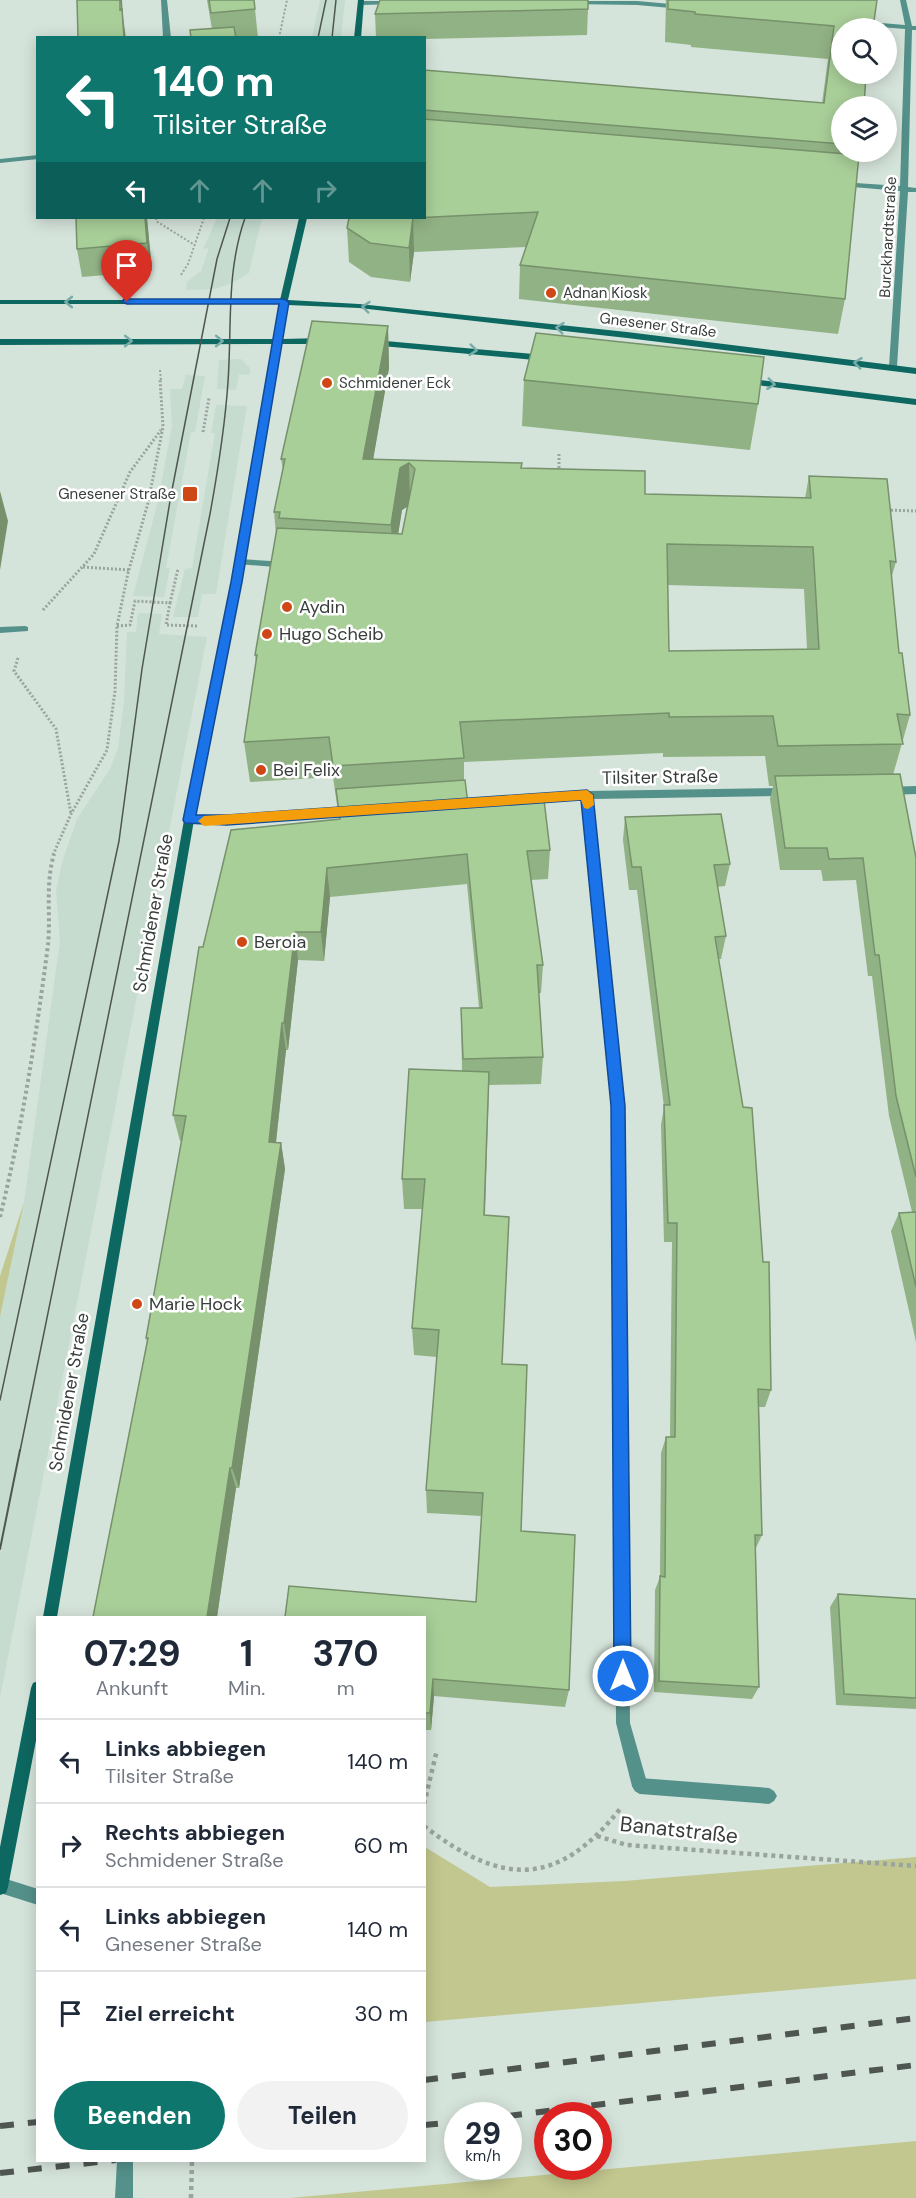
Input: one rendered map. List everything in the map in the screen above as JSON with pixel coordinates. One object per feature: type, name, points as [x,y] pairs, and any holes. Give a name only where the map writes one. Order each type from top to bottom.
[{"type":"main road","points":[[357,36],[362,2]]},
{"type":"main road","name":"Schmidener Straße","points":[[50,1616],[189,820],[240,562],[263,415],[292,256],[303,219]]},
{"type":"main road","name":"Gnesener Straße","points":[[0,302],[284,302],[359,306],[615,334],[916,371]]},
{"type":"main road","points":[[0,342],[336,341]]},
{"type":"main road","points":[[359,342],[550,359]]},
{"type":"main road","points":[[736,380],[916,402]]},
{"type":"main road","points":[[0,1886],[36,1698]]},
{"type":"street","points":[[164,0],[167,36]]},
{"type":"street","name":"Burckhardtstraße","points":[[893,367],[913,27],[903,0]]},
{"type":"street","points":[[362,2],[398,3]]},
{"type":"street","points":[[565,3],[637,2],[696,9]]},
{"type":"street","points":[[897,26],[913,27]]},
{"type":"street","points":[[0,161],[36,157]]},
{"type":"street","points":[[834,183],[916,190]]},
{"type":"street","points":[[240,562],[300,566]]},
{"type":"street","points":[[0,630],[25,629]]},
{"type":"street","points":[[881,791],[916,790]]},
{"type":"street","name":"Tilsiter Straße","points":[[436,805],[587,795],[798,792]]},
{"type":"street","points":[[587,795],[618,1106],[623,1723],[640,1785],[768,1796]]},
{"type":"street","points":[[189,820],[227,820],[367,810]]},
{"type":"street","points":[[0,1886],[36,1896]]},
{"type":"street","points":[[124,2198],[125,2162]]},
{"type":"path","points":[[279,36],[287,0]]},
{"type":"path","points":[[156,219],[193,244]]},
{"type":"path","points":[[180,276],[186,269],[204,219]]},
{"type":"path","points":[[0,1217],[19,1140],[46,953],[47,891],[54,856],[71,814],[107,750],[116,691],[117,626],[129,570],[148,503],[163,427],[160,367]]},
{"type":"path","points":[[203,432],[209,398]]},
{"type":"path","points":[[71,814],[56,729],[14,671],[25,629],[94,554],[130,472],[163,427]]},
{"type":"path","points":[[559,474],[560,454]]},
{"type":"path","points":[[880,510],[916,511]]},
{"type":"path","points":[[83,567],[129,570]]},
{"type":"path","points":[[178,569],[166,625],[204,626],[209,601],[232,602]]},
{"type":"path","points":[[117,626],[130,625],[135,601],[170,603]]},
{"type":"path","points":[[426,1796],[437,1750]]},
{"type":"path","name":"Banatstraße","points":[[426,1827],[468,1858],[507,1870],[540,1868],[578,1852],[597,1836],[627,1845],[916,1866]]},
{"type":"path","points":[[191,2198],[192,2162]]},
{"type":"shaded area","points":[[320,0],[345,0],[341,36],[312,36]]},
{"type":"shaded area","points":[[217,219],[262,219],[249,273],[232,283],[215,289],[186,290],[187,282],[201,271],[209,248],[203,249]]},
{"type":"shaded area","points":[[241,359],[250,368],[250,375],[239,374],[236,390],[217,389],[219,360]]},
{"type":"shaded area","points":[[186,375],[205,376],[195,432],[191,432],[166,568],[170,568],[164,597],[133,596],[158,501],[172,426],[170,389],[182,389]]},
{"type":"shaded area","points":[[216,405],[247,406],[216,594],[202,594],[198,617],[173,617],[185,569],[192,568],[215,433],[211,433]]},
{"type":"shaded area","points":[[138,613],[162,614],[159,634],[207,637],[0,1698],[0,1317],[24,1202],[60,941],[56,890],[63,859],[77,819],[110,769],[118,748],[124,701],[127,632],[136,632]]},
{"type":"green space","points":[[24,1202],[0,1317],[0,1276]]},
{"type":"green space","points":[[426,1848],[490,1887],[624,1881],[916,1857],[916,1979],[426,2022]]},
{"type":"green space","points":[[916,2141],[916,2198],[290,2198],[488,2180],[522,2180],[522,2177],[534,2176],[534,2180],[612,2180],[612,2169]]},
{"type":"building","points":[[77,0],[120,0],[124,36],[78,36]]},
{"type":"building","points":[[209,0],[254,0],[255,9],[211,13]]},
{"type":"building","points":[[380,0],[588,0],[588,9],[375,14]]},
{"type":"building","points":[[668,0],[877,0],[874,18],[831,18],[831,26],[695,14],[695,12],[668,9]]},
{"type":"building","points":[[234,27],[236,36],[191,36],[190,30]]},
{"type":"building","points":[[831,49],[831,84],[865,84],[865,96],[831,96],[831,143],[426,110],[426,70],[824,103]]},
{"type":"building","points":[[426,119],[831,153],[831,162],[858,162],[845,299],[520,265],[538,212],[426,217]]},
{"type":"building","points":[[76,219],[145,219],[147,243],[77,249]]},
{"type":"building","points":[[349,219],[413,219],[409,248],[370,243],[347,228]]},
{"type":"building","points":[[312,321],[388,326],[363,459],[522,463],[521,468],[645,471],[645,494],[811,498],[809,476],[887,479],[896,562],[890,561],[899,653],[902,653],[910,715],[897,714],[903,744],[778,746],[773,716],[669,717],[669,713],[460,722],[464,758],[333,766],[329,737],[244,742],[257,655],[255,655],[277,528],[402,534],[415,469],[409,463],[400,468],[391,525],[279,518],[280,512],[274,512],[285,459],[281,459]],"holes":[[[667,544],[813,547],[819,649],[669,651]]]},
{"type":"building","points":[[536,333],[764,357],[758,404],[524,380]]},
{"type":"building","points":[[900,774],[916,858],[916,1177],[896,1096],[879,955],[875,955],[863,858],[829,859],[827,848],[785,848],[775,776]]},
{"type":"building","points":[[465,780],[468,804],[544,800],[550,850],[527,851],[543,965],[537,965],[543,1057],[463,1059],[461,1008],[482,1008],[467,854],[327,868],[321,932],[295,932],[269,1142],[281,1143],[207,1616],[93,1616],[148,1338],[146,1338],[186,1116],[173,1115],[199,947],[203,947],[231,830],[340,819],[336,789]]},
{"type":"building","points":[[721,814],[730,864],[714,865],[726,936],[715,937],[743,1107],[752,1108],[763,1262],[769,1262],[771,1390],[758,1389],[762,1535],[755,1535],[759,1687],[659,1681],[660,1576],[665,1577],[666,1437],[675,1437],[677,1223],[668,1223],[664,1105],[670,1105],[641,867],[632,867],[625,817]]},
{"type":"building","points":[[409,1069],[489,1072],[484,1215],[509,1217],[502,1364],[527,1365],[521,1531],[575,1535],[569,1690],[433,1679],[430,1713],[426,1713],[426,1616],[285,1616],[289,1586],[476,1602],[483,1493],[426,1490],[439,1330],[412,1328],[425,1179],[402,1179]]},
{"type":"building","points":[[916,1212],[916,1287],[899,1213]]},
{"type":"building","points":[[838,1594],[916,1599],[916,1698],[844,1694]]},
{"type":"tram line","points":[[318,36],[326,0]]},
{"type":"tram line","points":[[332,36],[336,0]]},
{"type":"tram line","points":[[0,1400],[119,841],[142,669],[171,495],[217,259],[230,219]]},
{"type":"tram line","points":[[20,1451],[210,514],[227,398],[232,279],[245,219]]},
{"type":"tram line","points":[[0,1549],[20,1450]]},
{"type":"railway","points":[[426,2080],[916,2018]]},
{"type":"railway","points":[[522,2114],[916,2065]]},
{"type":"railway","points":[[0,2126],[36,2122]]},
{"type":"railway","points":[[426,2125],[444,2123]]},
{"type":"railway","points":[[0,2173],[98,2162]]},
{"type":"slow traffic","points":[[204,821],[587,795],[588,805]]},
{"type":"place","name":"Adnan Kiosk","points":[[551,293]]},
{"type":"place","name":"Schmidener Eck","points":[[327,383]]},
{"type":"place","name":"Gnesener Straße","points":[[190,494]]},
{"type":"place","name":"Aydin","points":[[287,607]]},
{"type":"place","name":"Hugo Scheib","points":[[267,634]]},
{"type":"place","name":"Bei Felix","points":[[261,770]]},
{"type":"place","name":"Beroia","points":[[242,942]]},
{"type":"place","name":"Marie Hock","points":[[137,1304]]},
{"type":"route","points":[[127,302],[284,302],[236,582],[189,820],[227,820],[587,795],[618,1106],[623,1676]]}]
